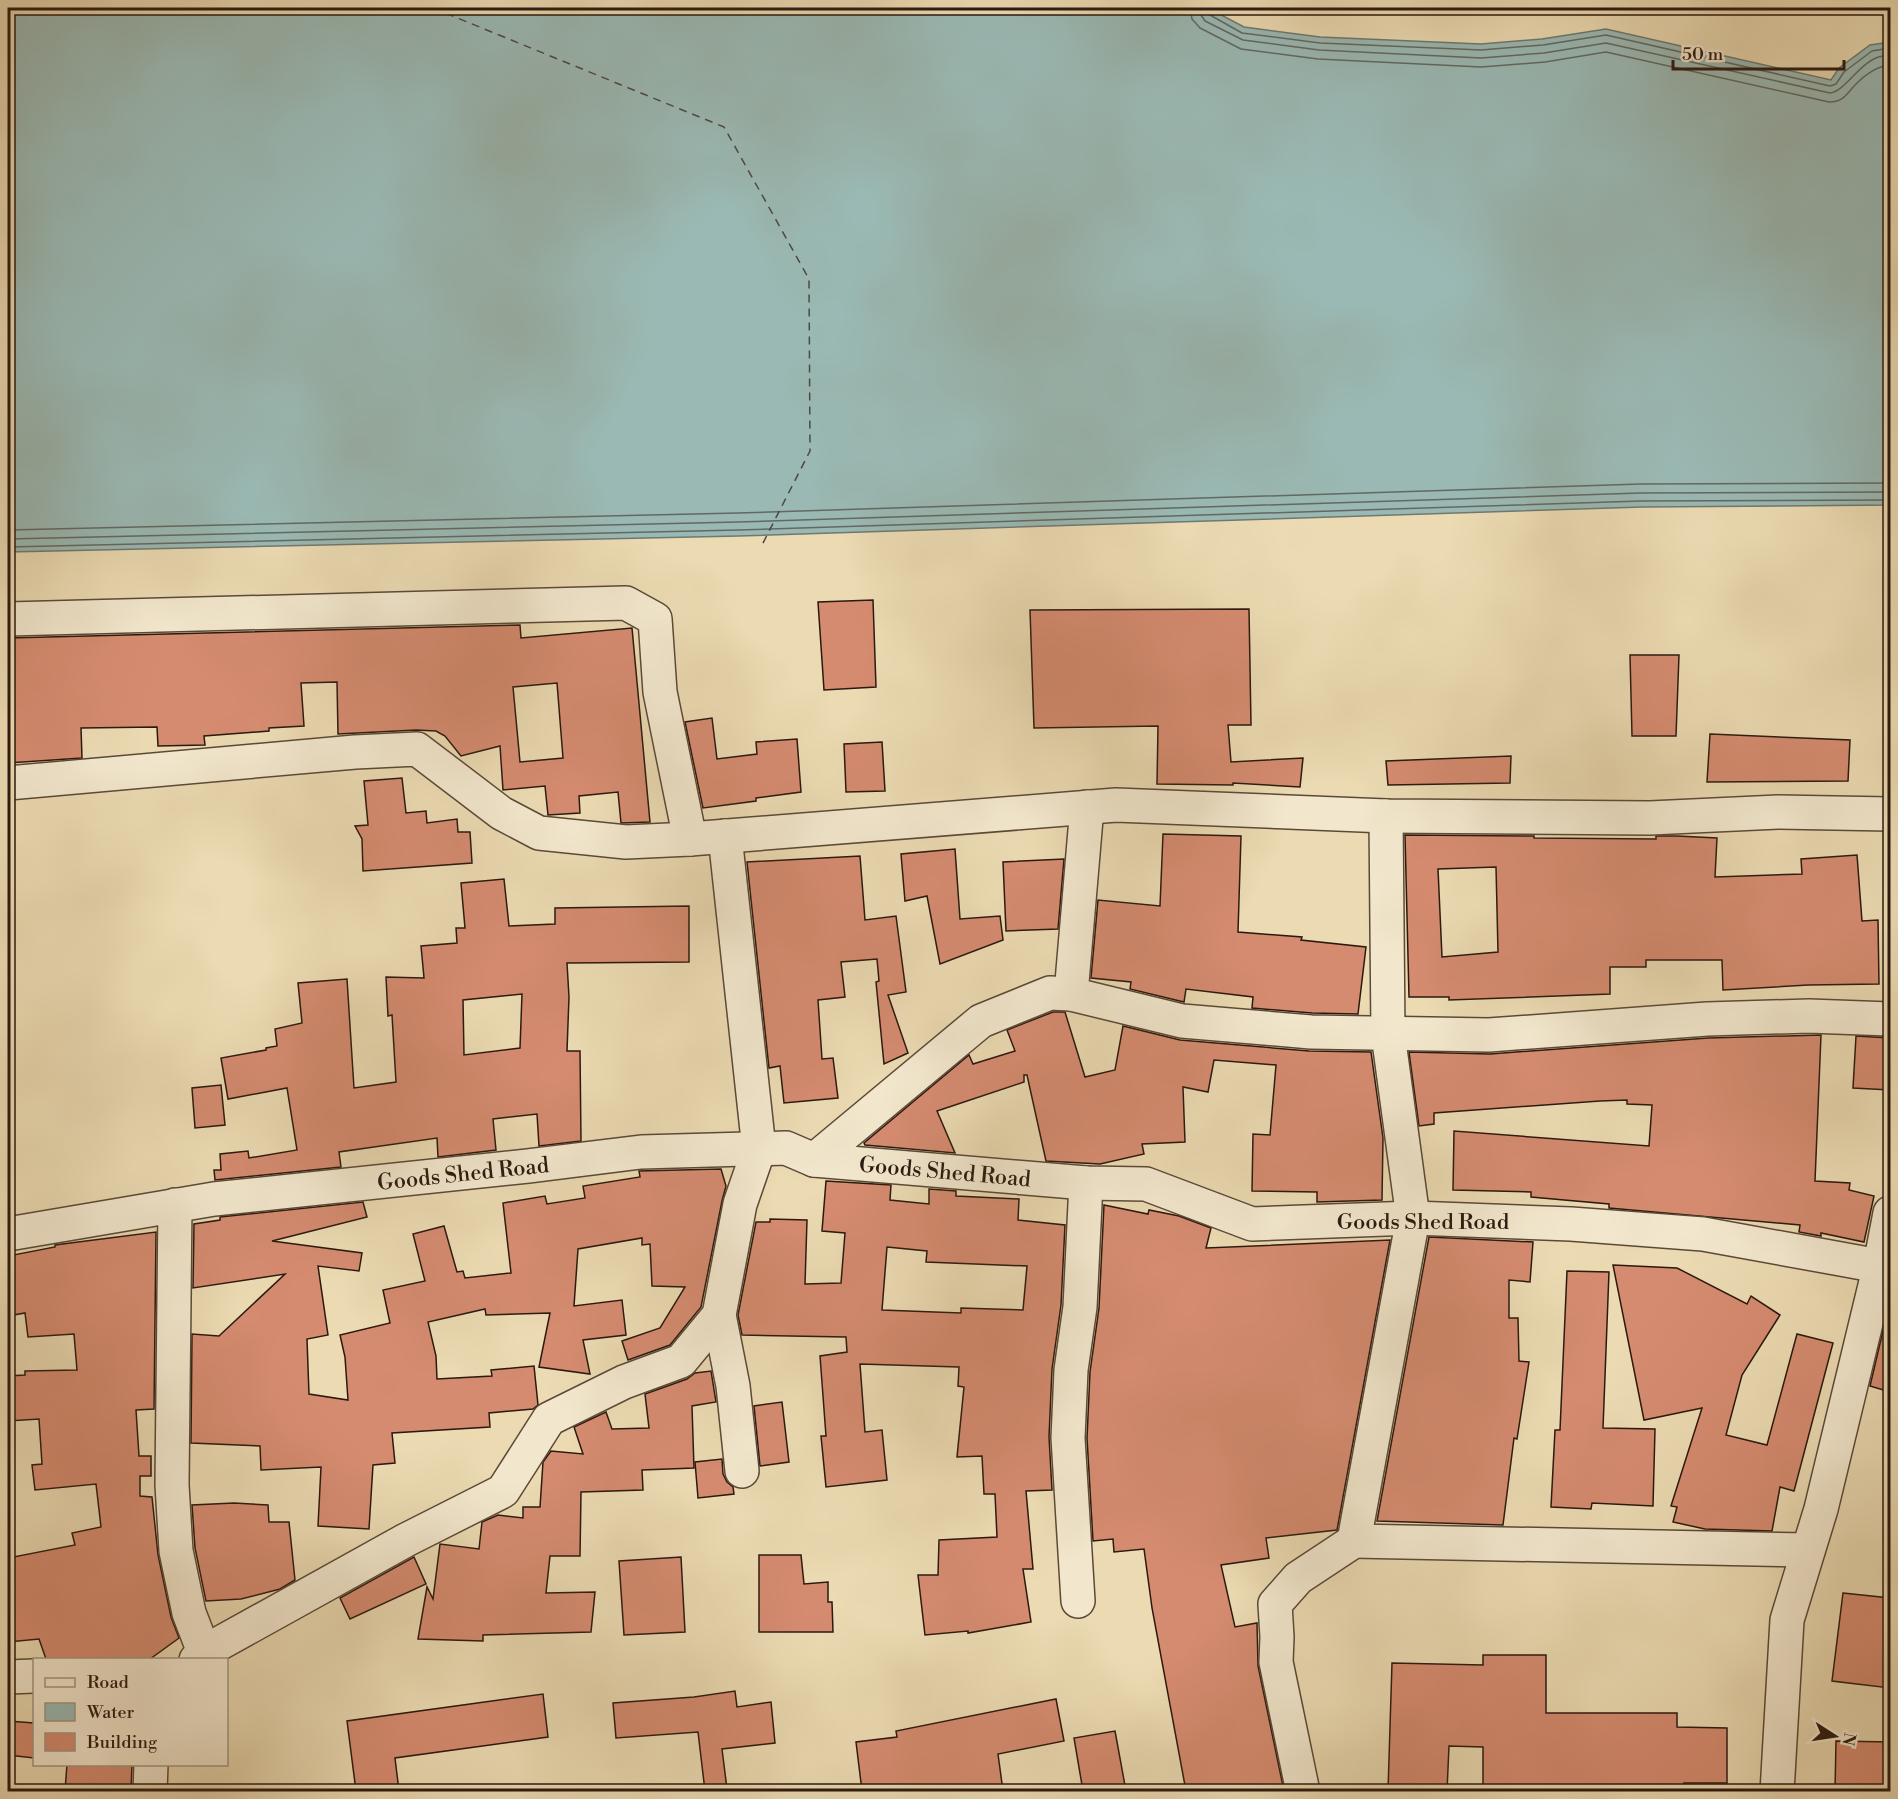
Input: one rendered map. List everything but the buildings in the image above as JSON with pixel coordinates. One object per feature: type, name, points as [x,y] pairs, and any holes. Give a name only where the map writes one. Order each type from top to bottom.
[{"type":"street","points":[[8,619],[626,603],[655,619],[660,692],[690,839]]},
{"type":"street","points":[[8,783],[417,748],[501,813],[539,833],[626,842],[690,839],[1116,805],[1386,816],[1650,818],[1778,812],[1890,814]]},
{"type":"street","points":[[1071,994],[1087,807]]},
{"type":"street","points":[[1354,1541],[1413,1218],[1388,1034],[1386,816]]},
{"type":"street","points":[[725,836],[759,1149],[740,1204],[719,1315],[733,1386],[742,1471]]},
{"type":"street","points":[[814,1160],[981,1021],[1050,993],[1071,994],[1182,1021],[1311,1032],[1489,1035],[1707,1019],[1809,1016],[1890,1019]]},
{"type":"street","name":"Goods Shed Road","points":[[8,1234],[214,1198],[528,1166],[640,1152],[786,1148],[814,1160],[1086,1183],[1146,1184],[1252,1224],[1413,1218],[1571,1224],[1703,1234],[1885,1267]]},
{"type":"street","points":[[1077,1601],[1068,1438],[1071,1370],[1080,1307],[1086,1183]]},
{"type":"street","points":[[174,1205],[172,1485],[175,1540],[200,1656],[406,1540],[503,1491],[549,1419],[624,1382],[681,1361],[719,1315]]},
{"type":"street","points":[[1777,1791],[1787,1620],[1821,1509],[1885,1267],[1890,1213]]},
{"type":"street","points":[[1303,1791],[1276,1662],[1275,1604],[1298,1578],[1354,1541],[1809,1550]]},
{"type":"street","points":[[8,1677],[33,1676]]},
{"type":"street","points":[[150,1791],[151,1766]]},
{"type":"water","points":[[8,8],[1208,8],[1244,27],[1320,37],[1481,44],[1542,39],[1606,29],[1831,80],[1839,68],[1870,45],[1890,42],[1890,505],[1642,507],[739,536],[8,552]]},
{"type":"ferry route","points":[[433,8],[724,127],[809,279],[810,451],[761,547]]}]
